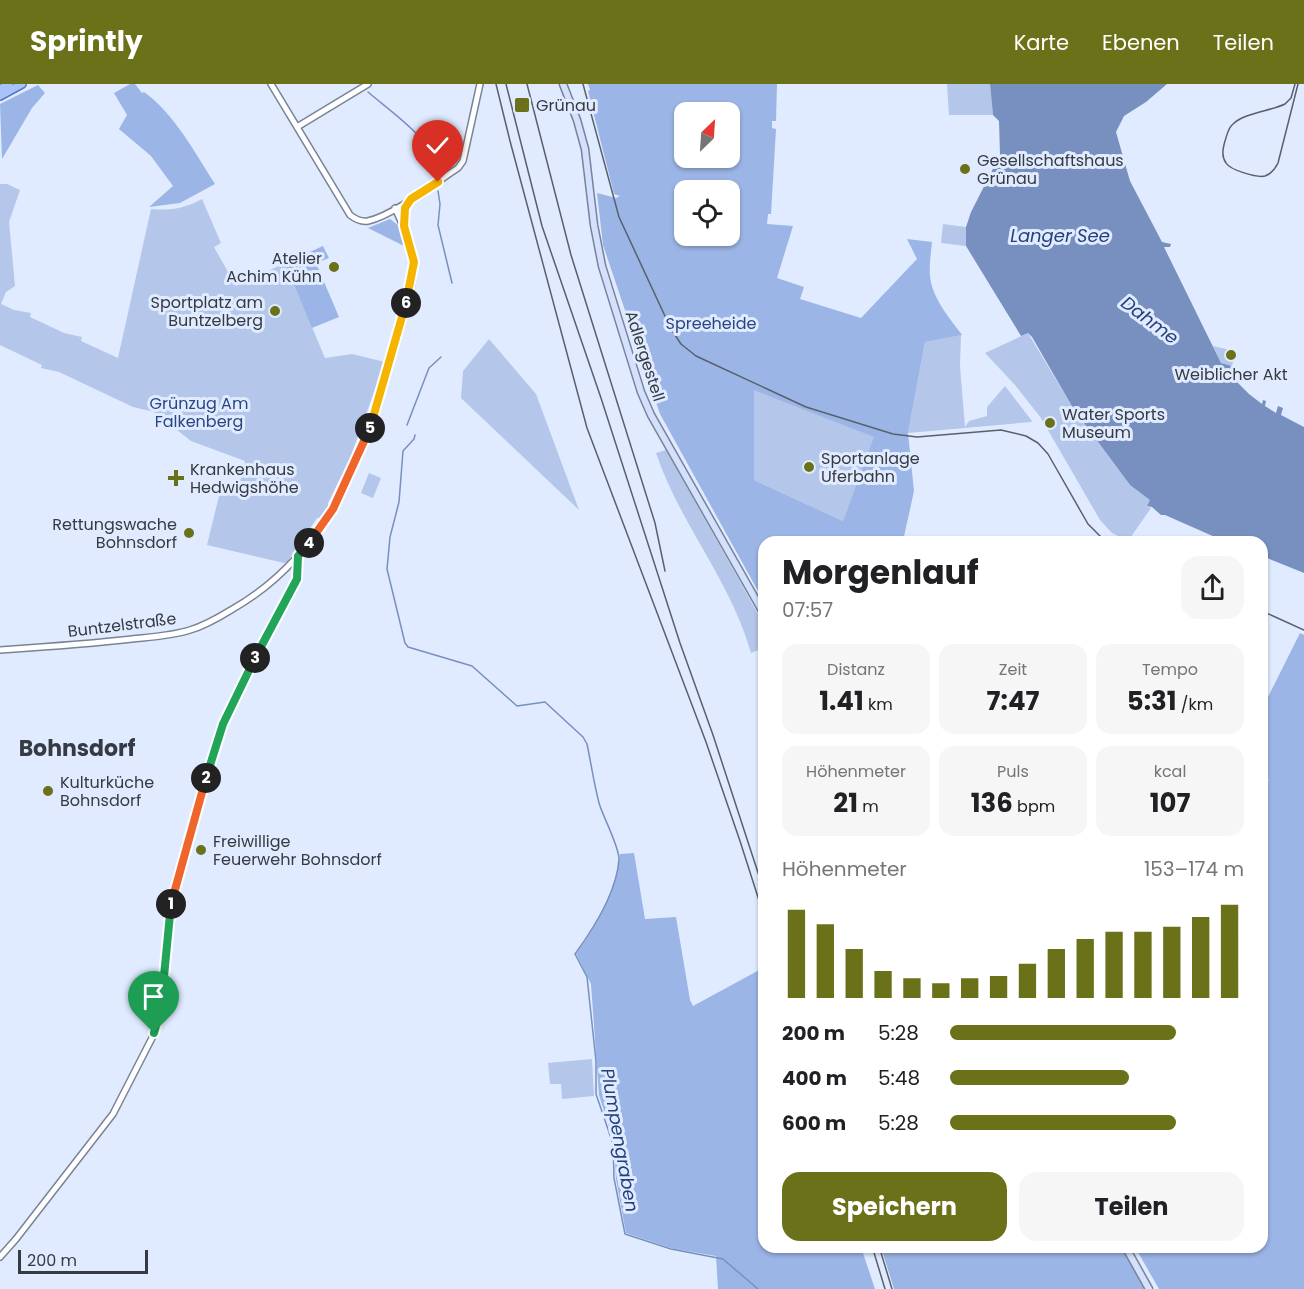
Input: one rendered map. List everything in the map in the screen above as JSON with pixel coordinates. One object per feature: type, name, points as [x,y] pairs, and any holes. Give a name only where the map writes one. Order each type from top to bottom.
[{"type":"main road","points":[[0,89],[9,84]]},
{"type":"main road","points":[[0,96],[22,84]]},
{"type":"main road","name":"Adlergestell","points":[[563,84],[585,149],[594,225],[602,266],[641,392],[651,415],[758,603]]},
{"type":"main road","points":[[1129,1253],[1149,1289]]},
{"type":"street","points":[[270,84],[350,215],[361,221],[370,220],[395,208],[461,165],[480,84]]},
{"type":"street","points":[[297,127],[368,84]]},
{"type":"street","name":"Buntzelstraße","points":[[404,226],[405,208],[411,199]]},
{"type":"street","name":"Buntzelstraße","points":[[0,650],[86,644],[187,631],[245,602],[297,560],[333,509],[374,417],[402,320],[413,270],[411,251],[404,226],[395,208]]},
{"type":"street","points":[[0,1257],[113,1114],[152,1038],[160,1015],[173,892],[220,731],[280,608],[297,579],[297,560]]},
{"type":"green space","points":[[130,84],[135,84],[142,93],[144,92],[165,111],[183,134],[215,184],[180,203],[149,207],[173,186],[151,156],[119,129],[127,115],[114,93]]},
{"type":"green space","name":"Spreeheide","points":[[588,84],[777,84],[776,121],[772,121],[772,128],[776,129],[771,214],[768,214],[767,224],[793,226],[777,278],[804,287],[800,299],[861,318],[917,259],[907,239],[932,242],[931,284],[942,307],[962,335],[925,342],[908,433],[914,491],[904,536],[758,536],[758,591],[660,414],[603,245],[597,193],[616,198],[620,196],[614,194]],"holes":[[[754,390],[874,437],[843,521],[754,480]]]},
{"type":"green space","points":[[947,84],[990,84],[993,115],[949,115]]},
{"type":"green space","points":[[38,85],[45,93],[32,108],[2,159],[0,104]]},
{"type":"green space","name":"Grünzug Am Falkenberg","points":[[0,184],[7,184],[20,190],[9,222],[15,286],[6,292],[1,304],[14,310],[31,313],[30,317],[64,333],[82,337],[81,341],[118,358],[151,209],[178,208],[202,199],[221,243],[214,247],[236,286],[285,263],[325,358],[352,354],[385,362],[350,458],[328,503],[328,508],[317,518],[287,562],[207,545],[220,492],[237,494],[245,461],[191,441],[154,412],[133,407],[59,372],[41,368],[42,365],[0,345]]},
{"type":"green space","points":[[390,219],[399,226],[406,247],[368,228]]},
{"type":"green space","points":[[943,224],[966,227],[966,246],[941,243]]},
{"type":"green space","points":[[323,246],[329,258],[316,263],[339,317],[312,328],[285,263]]},
{"type":"green space","points":[[1028,333],[1073,408],[1130,485],[1151,500],[1147,506],[1151,508],[1131,536],[1118,536],[1112,533],[1100,520],[1041,418],[1015,385],[985,353]]},
{"type":"green space","points":[[961,335],[960,366],[965,427],[969,421],[987,416],[987,407],[1005,386],[1031,422],[908,433],[925,342]]},
{"type":"green space","points":[[489,339],[536,394],[579,510],[461,398],[463,371]]},
{"type":"green space","points":[[1213,346],[1235,351],[1232,366],[1221,363]]},
{"type":"green space","name":"Sportanlage Uferbahn","points":[[754,389],[875,437],[843,521],[754,480]]},
{"type":"green space","points":[[666,450],[758,614],[758,650],[751,653],[731,601],[678,504],[656,453]]},
{"type":"green space","points":[[369,473],[381,478],[373,498],[361,493]]},
{"type":"green space","points":[[1300,633],[1304,635],[1304,1289],[1159,1289],[1138,1253],[1268,1253],[1268,697]]},
{"type":"green space","points":[[634,853],[645,919],[676,917],[690,1000],[693,1006],[758,971],[758,1253],[863,1253],[875,1289],[718,1289],[716,1256],[674,1249],[626,1233],[616,1179],[614,1142],[599,1095],[591,984],[576,954],[610,894],[620,854]]},
{"type":"green space","points":[[592,1059],[594,1096],[562,1099],[561,1084],[550,1084],[548,1063]]},
{"type":"green space","points":[[883,1253],[1125,1253],[1146,1289],[894,1289]]},
{"type":"water","name":"Langer See","points":[[990,84],[1167,84],[1146,102],[1124,116],[1116,132],[1130,181],[1162,242],[1171,244],[1170,247],[1164,247],[1221,363],[1232,366],[1228,373],[1249,394],[1262,404],[1263,400],[1266,401],[1265,406],[1276,413],[1278,406],[1283,408],[1281,415],[1304,427],[1304,573],[1268,558],[1268,536],[1213,536],[1161,515],[1152,507],[1147,506],[1150,500],[1130,485],[1073,408],[1032,337],[1028,333],[1021,336],[966,246],[966,227],[971,212],[1000,155],[999,121],[993,115]]},
{"type":"waterway","name":"Plumpengraben","points":[[368,92],[422,139],[436,162],[439,174]]},
{"type":"waterway","name":"Plumpengraben","points":[[438,191],[440,204],[438,225],[452,283]]},
{"type":"waterway","name":"Plumpengraben","points":[[407,425],[429,368],[441,357]]},
{"type":"waterway","name":"Plumpengraben","points":[[415,435],[403,451],[399,502],[390,537],[387,569],[405,643],[408,647],[472,666],[517,706],[545,702],[583,737],[587,744],[599,803],[618,853],[617,871],[609,897],[590,933],[575,954],[587,977],[596,1061],[596,1094],[613,1144],[614,1178],[625,1234],[671,1249],[723,1259],[758,1289]]},
{"type":"tram line","points":[[506,84],[542,226],[758,873]]},
{"type":"tram line","points":[[527,84],[571,255],[655,523],[665,571]]},
{"type":"tram line","points":[[583,84],[619,217],[671,329],[681,344],[696,356],[806,407],[893,434],[917,437],[1001,430],[1026,436],[1038,443],[1048,454],[1088,524],[1100,536]]},
{"type":"tram line","points":[[1295,84],[1291,98],[1285,104],[1244,117],[1231,126],[1223,152],[1223,158],[1228,166],[1256,176],[1271,173],[1278,163],[1298,84]]},
{"type":"tram line","points":[[1268,614],[1304,630]]},
{"type":"tram line","points":[[881,1253],[892,1289]]},
{"type":"railway","points":[[496,84],[587,428],[706,742],[758,897]]},
{"type":"railway","points":[[874,1253],[885,1289]]},
{"type":"place","name":"Grünau","points":[[522,105]]},
{"type":"place","name":"Gesellschaftshaus Grünau","points":[[965,169]]},
{"type":"place","name":"Atelier Achim Kühn","points":[[334,267]]},
{"type":"place","name":"Sportplatz am Buntzelberg","points":[[275,311]]},
{"type":"place","name":"Weiblicher Akt","points":[[1231,355]]},
{"type":"place","name":"Water Sports Museum","points":[[1050,423]]},
{"type":"place","name":"Sportanlage Uferbahn","points":[[809,467]]},
{"type":"place","name":"Krankenhaus Hedwigshöhe","points":[[176,478]]},
{"type":"place","name":"Rettungswache Bohnsdorf","points":[[189,533]]},
{"type":"place","name":"Kulturküche Bohnsdorf","points":[[48,791]]},
{"type":"place","name":"Freiwillige Feuerwehr Bohnsdorf","points":[[201,850]]},
{"type":"district","name":"Bohnsdorf","points":[[77,748]]},
{"type":"route","points":[[154,1033],[160,1015],[173,892],[220,731],[280,608],[297,579],[298,556],[328,517],[371,426],[404,313],[413,270],[414,262],[403,215],[411,199],[438,182]]},
{"type":"water label","name":"Dahme","points":[[1150,320]]}]
